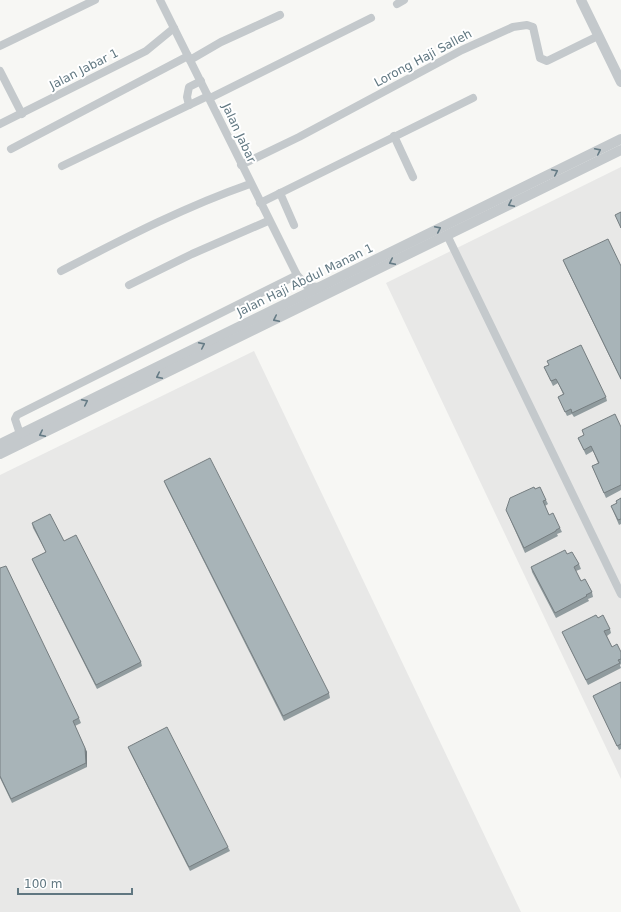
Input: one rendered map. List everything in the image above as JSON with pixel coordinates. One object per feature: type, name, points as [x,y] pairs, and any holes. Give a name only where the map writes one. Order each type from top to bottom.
[{"type":"street","points":[[0,46],[95,0]]},
{"type":"street","name":"Jalan Jabar","points":[[160,0],[209,97],[268,221],[297,275]]},
{"type":"street","points":[[581,0],[621,82]]},
{"type":"street","points":[[11,149],[221,42],[280,15]]},
{"type":"street","points":[[62,166],[189,105],[209,97],[371,18]]},
{"type":"street","name":"Lorong Haji Salleh","points":[[241,165],[306,134],[462,50],[513,27],[527,25],[533,27],[540,58],[547,62],[598,36]]},
{"type":"street","name":"Jalan Jabar 1","points":[[0,124],[146,51],[174,28]]},
{"type":"street","points":[[0,71],[22,114]]},
{"type":"street","points":[[189,105],[187,97],[189,87],[201,81]]},
{"type":"street","points":[[260,203],[473,98]]},
{"type":"street","points":[[394,136],[414,177]]},
{"type":"street","name":"Jalan Haji Abdul Manan 1","points":[[0,454],[447,235],[620,142]]},
{"type":"street","name":"Jalan Haji Abdul Manan 1","points":[[0,444],[18,429],[292,301],[620,142]]},
{"type":"street","points":[[61,271],[147,226],[188,207],[250,184]]},
{"type":"street","points":[[280,193],[294,225]]},
{"type":"street","points":[[129,285],[192,254],[268,221]]},
{"type":"street","points":[[447,235],[621,594]]},
{"type":"street","points":[[297,275],[307,286],[322,286]]},
{"type":"street","points":[[292,301],[300,290],[297,275]]},
{"type":"street","points":[[18,429],[15,419],[17,415],[297,275]]},
{"type":"shaded area","points":[[621,167],[621,779],[386,283]]},
{"type":"shaded area","points":[[254,351],[521,912],[0,912],[0,475]]},
{"type":"building","points":[[621,212],[621,228],[615,215]]},
{"type":"building","points":[[608,239],[621,266],[621,379],[563,260]]},
{"type":"building","points":[[581,345],[606,397],[572,413],[571,409],[565,412],[558,397],[564,394],[556,379],[551,381],[544,367],[549,365],[547,361]]},
{"type":"building","points":[[615,414],[621,427],[621,485],[604,493],[592,466],[599,463],[591,446],[584,450],[578,438],[584,435],[582,430]]},
{"type":"building","points":[[210,458],[329,693],[283,716],[164,481]]},
{"type":"building","points":[[534,487],[535,489],[540,487],[546,500],[543,501],[549,515],[553,513],[560,528],[524,548],[506,510],[510,498]]},
{"type":"building","points":[[621,498],[621,519],[618,520],[611,506],[617,503],[616,501]]},
{"type":"building","points":[[50,514],[64,541],[76,535],[141,662],[96,685],[32,559],[46,552],[32,523]]},
{"type":"building","points":[[565,550],[567,554],[572,552],[579,564],[574,567],[581,581],[585,579],[592,592],[555,613],[531,567]]},
{"type":"building","points":[[6,566],[79,718],[73,721],[85,748],[86,763],[11,799],[0,776],[0,568]]},
{"type":"building","points":[[596,615],[598,618],[603,615],[610,629],[604,631],[612,647],[617,644],[621,652],[621,659],[618,660],[620,663],[586,680],[562,632]]},
{"type":"building","points":[[621,682],[621,744],[617,746],[593,696]]},
{"type":"building","points":[[167,727],[228,847],[189,867],[128,747]]}]
